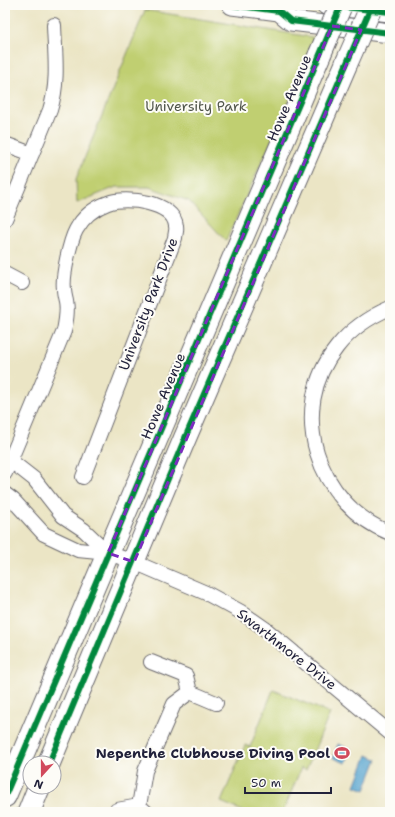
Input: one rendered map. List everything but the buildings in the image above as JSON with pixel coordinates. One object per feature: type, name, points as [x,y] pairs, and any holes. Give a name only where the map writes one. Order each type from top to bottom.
[{"type":"main road","name":"Howe Avenue","points":[[5,796],[341,5]]},
{"type":"main road","points":[[52,755],[188,431],[372,5]]},
{"type":"main road","points":[[29,812],[36,795]]},
{"type":"street","points":[[232,5],[284,8],[291,21],[390,33]]},
{"type":"street","points":[[326,5],[390,12]]},
{"type":"street","points":[[5,219],[54,98],[56,82],[54,25]]},
{"type":"street","points":[[5,144],[32,154]]},
{"type":"street","name":"University Park Drive","points":[[83,477],[174,238],[177,226],[170,214],[153,204],[121,200],[110,202],[89,214],[76,231],[71,242],[64,281],[67,312],[64,331],[8,467],[34,479],[63,516],[84,530],[108,553]]},
{"type":"street","points":[[5,274],[22,283]]},
{"type":"street","points":[[390,308],[360,324],[348,335],[329,358],[319,378],[314,396],[312,426],[314,446],[319,460],[326,478],[337,494],[349,508],[366,521],[390,533]]},
{"type":"street","points":[[5,494],[44,534],[78,550],[108,553]]},
{"type":"street","name":"Swarthmore Drive","points":[[108,553],[134,562],[206,593],[241,612],[264,628],[390,733]]},
{"type":"street","points":[[151,662],[186,676],[190,692]]},
{"type":"street","points":[[190,692],[216,703]]},
{"type":"street","points":[[116,812],[117,810],[143,809],[145,771],[174,704],[190,692]]},
{"type":"highlighted area","points":[[332,26],[361,30],[134,562],[108,553],[156,443]]},
{"type":"green space","name":"University Park","points":[[145,10],[318,38],[226,241],[189,201],[149,187],[116,187],[77,203],[76,179]]},
{"type":"green space","points":[[273,690],[330,713],[306,770],[301,768],[283,812],[245,812],[221,802],[245,745],[250,747]]},
{"type":"water","name":"Nepenthe Clubhouse Diving Pool","points":[[338,744],[351,749],[346,763],[333,758]]},
{"type":"water","points":[[367,755],[377,759],[365,790],[355,786]]},
{"type":"cycle path","points":[[232,5],[279,11],[291,21],[390,33]]},
{"type":"cycle path","points":[[326,5],[390,12]]},
{"type":"cycle path","points":[[5,796],[341,5]]},
{"type":"cycle path","points":[[52,755],[185,438],[372,5]]},
{"type":"place","name":"Nepenthe Clubhouse Diving Pool","points":[[342,753]]}]
